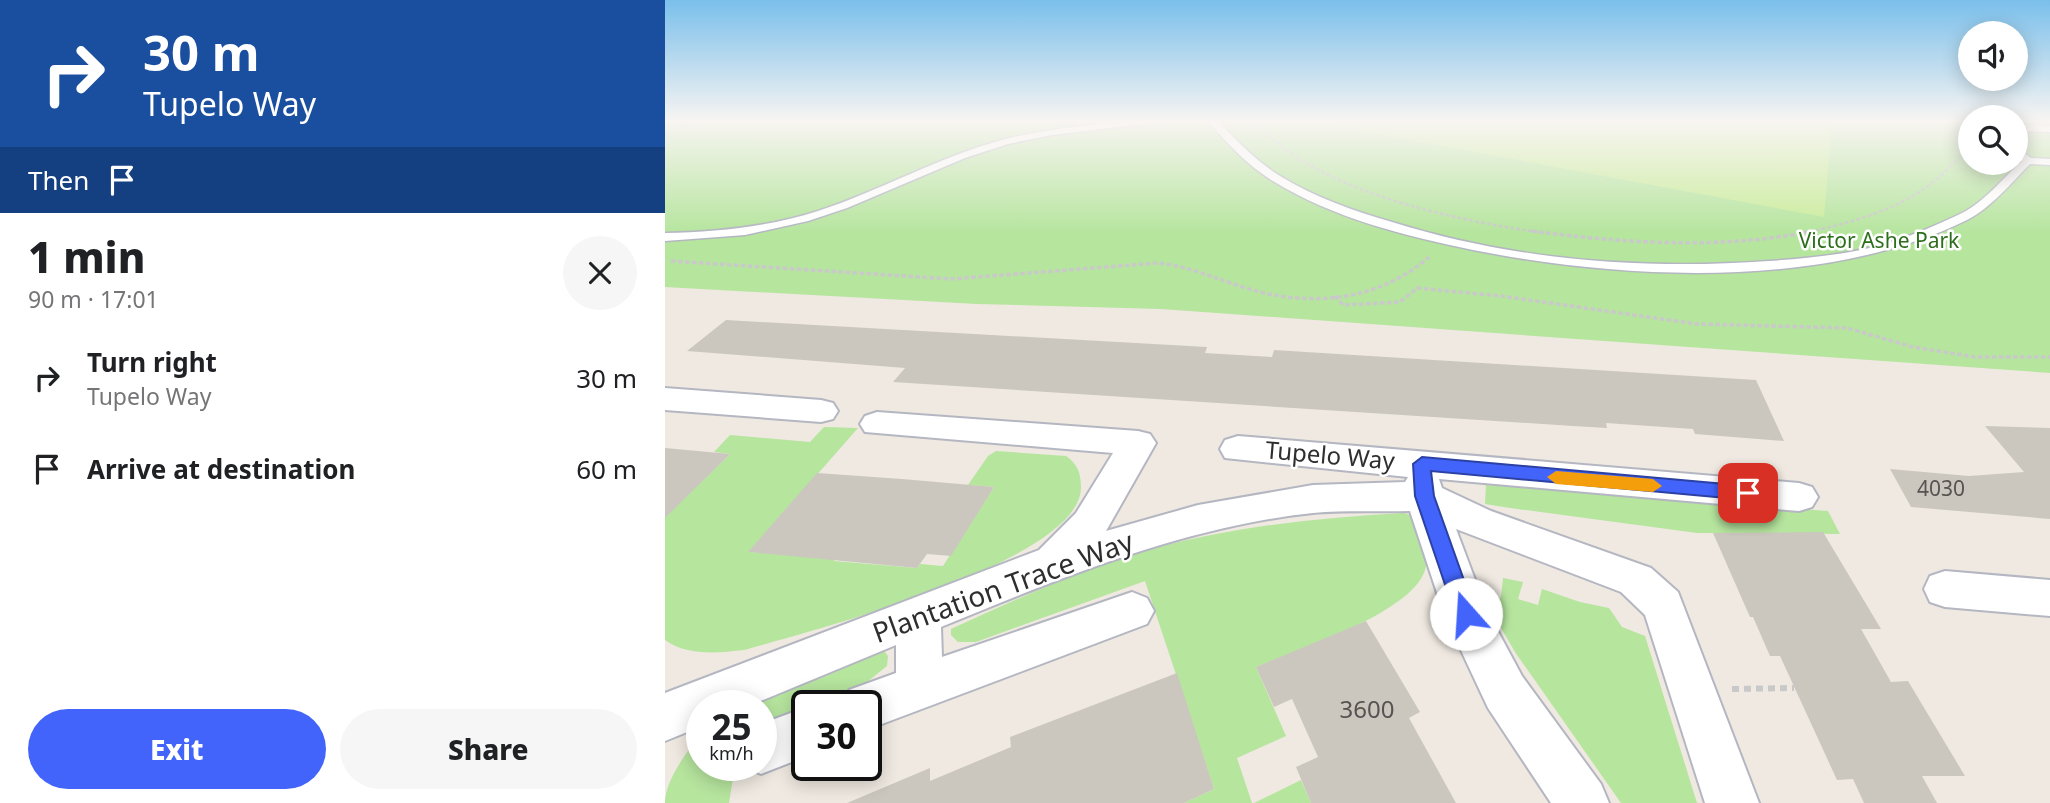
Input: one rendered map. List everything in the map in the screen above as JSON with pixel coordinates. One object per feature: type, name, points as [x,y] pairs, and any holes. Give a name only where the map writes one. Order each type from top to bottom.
[{"type":"street","points":[[665,399],[821,411]]},
{"type":"street","points":[[877,424],[1138,443],[1090,524],[1051,563]]},
{"type":"street","name":"Tupelo Way","points":[[1238,449],[1423,480],[1798,497]]},
{"type":"street","points":[[1423,480],[1466,614],[1500,681],[1582,803]]},
{"type":"street","name":"Plantation Trace Way","points":[[665,717],[1051,563],[1198,520],[1423,480],[1477,522],[1636,580],[1663,604],[1732,803]]},
{"type":"street","points":[[1945,589],[2050,598]]},
{"type":"street","points":[[882,700],[1132,611]]},
{"type":"street","points":[[918,615],[920,685]]},
{"type":"lane","points":[[665,237],[739,232],[811,216],[960,157]]},
{"type":"lane","points":[[1248,157],[1280,180],[1376,223],[1441,241],[1548,259],[1658,268],[1719,268],[1824,260],[1904,242],[1963,217],[1982,205],[2013,175]]},
{"type":"lane","points":[[2028,161],[2050,162]]},
{"type":"path","points":[[1298,157],[1395,201],[1459,218],[1540,232],[1651,241],[1749,239],[1853,222],[1913,197],[1951,168],[1959,157]]},
{"type":"path","points":[[665,261],[832,270],[884,277],[950,279],[1118,264],[1162,263],[1261,292],[1296,296],[1335,296],[1361,293],[1396,282],[1414,272],[1441,241]]},
{"type":"path","points":[[1335,296],[1343,305],[1400,302],[1417,288],[1501,296],[1697,324],[1847,328],[1913,347],[1975,357],[2050,357]]},
{"type":"path","points":[[1758,688],[1794,688]]},
{"type":"green space","name":"Victor Ashe Park","points":[[665,157],[1958,157],[1958,175],[2028,175],[2028,157],[2050,157],[2050,373],[1161,309],[977,304],[665,287]]},
{"type":"green space","points":[[1504,157],[1829,157],[1824,217]]},
{"type":"green space","points":[[824,427],[858,428],[749,552],[836,557],[834,561],[917,568],[920,564],[943,566],[994,487],[968,485],[988,456],[996,451],[1066,456],[1078,470],[1081,488],[1069,515],[1037,542],[991,567],[936,590],[823,628],[744,650],[693,651],[665,640],[665,517],[730,454],[714,452],[730,435],[810,442]]},
{"type":"green space","points":[[1486,485],[1828,511],[1840,534],[1697,533],[1510,508],[1485,504]]},
{"type":"green space","points":[[1404,513],[1416,517],[1425,551],[1425,570],[1416,586],[1377,615],[1256,667],[1286,736],[1237,758],[1252,803],[1184,803],[1214,789],[1145,581],[976,642],[958,642],[951,635],[951,629],[1044,588],[1091,569],[1171,544],[1270,525]]},
{"type":"green space","points":[[1503,578],[1523,582],[1518,599],[1538,605],[1542,589],[1580,602],[1609,608],[1622,627],[1645,636],[1697,803],[1621,803],[1515,652],[1486,602],[1496,601],[1501,597]]},
{"type":"green space","points":[[884,651],[888,656],[887,666],[867,682],[847,690],[791,690],[791,713],[777,719],[777,690],[770,690]]},
{"type":"green space","points":[[686,754],[686,781],[732,781],[729,803],[665,803],[669,785]]},
{"type":"green space","points":[[1301,780],[1311,803],[1254,803]]},
{"type":"building","points":[[726,320],[1207,347],[1205,353],[1272,357],[1274,350],[1756,380],[1784,441],[1695,434],[1693,429],[1606,423],[1607,428],[893,382],[905,368],[687,351]]},
{"type":"building","points":[[1985,426],[2050,428],[2050,519],[1911,507],[1890,469],[1969,476],[2024,472]]},
{"type":"building","points":[[665,448],[730,454],[665,518]]},
{"type":"building","points":[[817,473],[994,487],[951,556],[927,554],[917,568],[748,552]]},
{"type":"building","points":[[1823,532],[1881,629],[1861,629],[1891,682],[1908,681],[1965,776],[1922,776],[1937,803],[1864,803],[1853,779],[1837,780],[1780,656],[1770,656],[1713,533]]},
{"type":"building","points":[[1366,621],[1420,712],[1409,718],[1456,803],[1311,803],[1296,767],[1318,757],[1292,699],[1274,707],[1256,667]]},
{"type":"building","points":[[1177,673],[1214,789],[1184,803],[847,803],[930,768],[930,781],[1011,747],[1010,737]]},
{"type":"slow traffic","points":[[1556,477],[1653,486]]},
{"type":"route","points":[[1466,614],[1425,496],[1422,464],[1598,482],[1748,493]]}]
